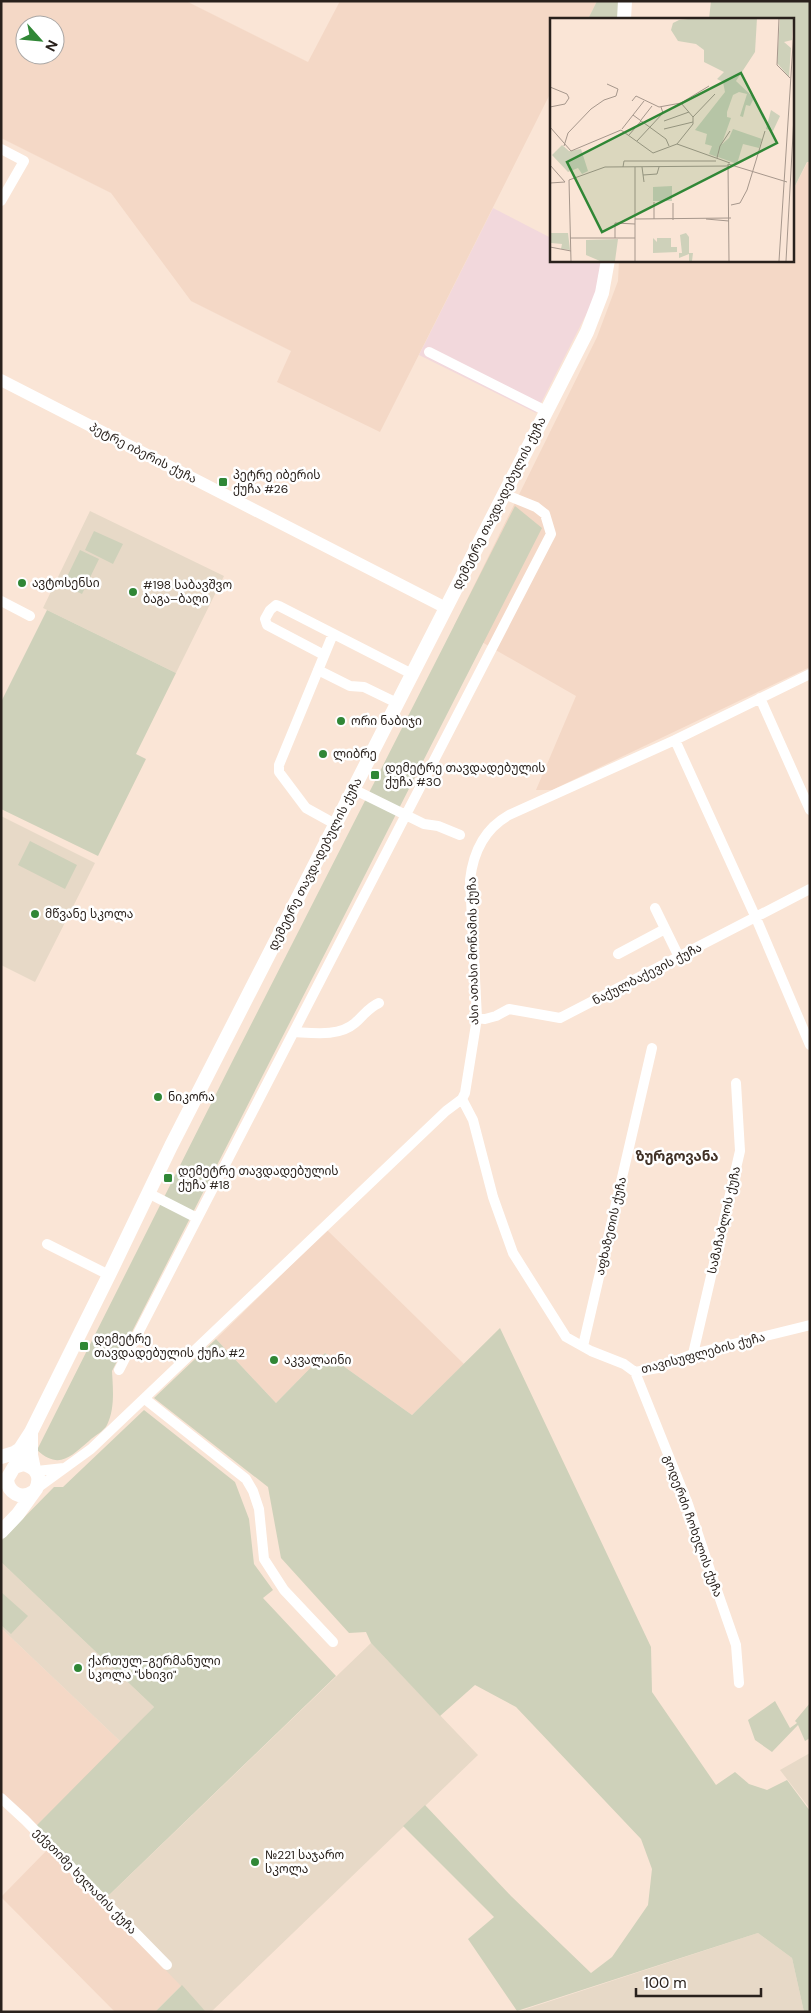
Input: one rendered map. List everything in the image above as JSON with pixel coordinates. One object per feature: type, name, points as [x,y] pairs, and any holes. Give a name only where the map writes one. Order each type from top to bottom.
[{"type":"main road","points":[[624,18],[625,1]]},
{"type":"main road","name":"დემეტრე თავდადებულის ქუჩა","points":[[36,1470],[32,1456],[31,1432],[148,1193],[353,788],[588,332],[602,293],[608,261]]},
{"type":"main road","points":[[18,1514],[8,1488],[7,1479],[11,1465],[31,1432]]},
{"type":"main road","points":[[1,1457],[20,1449]]},
{"type":"main road","points":[[1,1532],[18,1514],[35,1490],[39,1480],[36,1470],[29,1465],[11,1465]]},
{"type":"main road","points":[[8,1488],[24,1496],[35,1490]]},
{"type":"street","points":[[1,149],[24,161],[1,201]]},
{"type":"street","points":[[429,352],[546,411]]},
{"type":"street","name":"პეტრე იბერის ქუჩა","points":[[1,380],[446,608]]},
{"type":"street","points":[[119,1370],[551,534],[545,514],[536,507],[504,494]]},
{"type":"street","points":[[1,601],[30,616]]},
{"type":"street","points":[[324,656],[268,626],[265,623],[265,619],[272,607],[279,606],[412,674]]},
{"type":"street","points":[[334,634],[278,766],[278,772],[306,808],[335,824]]},
{"type":"street","points":[[318,670],[350,686],[364,687],[397,703]]},
{"type":"street","name":"ასი ათასი მოწამის ქუჩა","points":[[462,1100],[467,1087],[477,1018],[470,880],[477,849],[488,832],[509,815],[676,740],[810,674]]},
{"type":"street","points":[[760,698],[810,810]]},
{"type":"street","points":[[676,740],[756,918],[810,1045]]},
{"type":"street","points":[[353,788],[428,825],[438,826],[460,835]]},
{"type":"street","name":"ნაქულბაქევის ქუჩა","points":[[477,1018],[490,1017],[509,1009],[560,1018],[810,889]]},
{"type":"street","points":[[655,908],[679,957]]},
{"type":"street","points":[[618,954],[665,929]]},
{"type":"street","points":[[294,1032],[324,1033],[344,1030],[354,1024],[372,1006],[379,1003]]},
{"type":"street","name":"აფხაზეთის ქუჩა","points":[[583,1346],[652,1048]]},
{"type":"street","name":"სამაჩაბლოს ქუჩა","points":[[693,1354],[740,1151],[736,1083]]},
{"type":"street","points":[[35,1490],[91,1449],[446,1111],[462,1100]]},
{"type":"street","name":"თავისუფლების ქუჩა","points":[[462,1100],[473,1120],[493,1197],[513,1253],[566,1337],[624,1364],[635,1372],[658,1368],[693,1354],[810,1325]]},
{"type":"street","points":[[148,1193],[198,1218]]},
{"type":"street","points":[[47,1244],[109,1275]]},
{"type":"street","name":"გოდერძი ჩოხელის ქუჩა","points":[[635,1372],[688,1504],[736,1645],[739,1683]]},
{"type":"street","points":[[144,1399],[246,1479],[254,1491],[259,1509],[264,1559],[284,1590],[333,1642]]},
{"type":"street","points":[[36,1470],[65,1468]]},
{"type":"street","name":"ექვთიმე ხელაძის ქუჩა","points":[[1,1798],[167,1964]]},
{"type":"shaded area","points":[[1,1],[186,1],[308,62],[340,1],[597,1],[588,18],[550,18],[550,94],[380,432],[277,382],[291,351],[191,301],[111,193],[1,138]]},
{"type":"shaded area","points":[[808,161],[810,162],[810,667],[552,790],[536,790],[576,696],[454,626],[597,337],[618,281],[619,261],[794,261],[794,188]]},
{"type":"shaded area","points":[[493,208],[550,237],[550,261],[597,261],[601,263],[596,295],[536,413],[419,355]]},
{"type":"shaded area","name":"#198 საბავშვო ბაგა–ბაღი","points":[[90,511],[224,576],[176,673],[43,608]]},
{"type":"shaded area","name":"მწვანე სკოლა","points":[[1,816],[95,863],[35,982],[1,965]]},
{"type":"shaded area","points":[[327,1230],[464,1364],[412,1415],[325,1353],[276,1403],[216,1339]]},
{"type":"shaded area","name":"ქართულ-გერმანული სკოლა \"სხივი\"","points":[[1,1562],[154,1707],[121,1742],[1,1628]]},
{"type":"shaded area","points":[[1,1628],[121,1742],[30,1832],[1,1802]]},
{"type":"shaded area","name":"№221 საჯარო სკოლა","points":[[371,1643],[478,1755],[211,2012],[206,2012],[101,1903]]},
{"type":"shaded area","points":[[810,1753],[810,1809],[780,1770]]},
{"type":"shaded area","points":[[48,1849],[182,1985],[155,2012],[115,2012],[1,1897]]},
{"type":"shaded area","points":[[758,1933],[792,1958],[804,2012],[517,2012]]},
{"type":"green space","points":[[597,1],[621,1],[619,18],[588,18]]},
{"type":"green space","points":[[711,1],[810,1],[810,162],[807,162],[794,188],[794,18],[709,18]]},
{"type":"green space","points":[[515,506],[542,528],[112,1371],[113,1392],[110,1419],[106,1427],[70,1456],[58,1460],[45,1456],[37,1450]]},
{"type":"green space","points":[[94,531],[123,544],[113,564],[85,550]]},
{"type":"green space","points":[[80,550],[99,559],[82,594],[63,585]]},
{"type":"green space","points":[[47,610],[176,673],[136,754],[146,759],[98,856],[1,809],[1,702]]},
{"type":"green space","points":[[30,841],[77,865],[65,889],[18,865]]},
{"type":"green space","points":[[500,1328],[651,1647],[652,1692],[716,1785],[735,1772],[749,1784],[767,1790],[787,1780],[810,1811],[810,2012],[804,2012],[792,1958],[758,1933],[517,2011],[468,1939],[494,1917],[403,1826],[425,1805],[511,1896],[591,1973],[612,1957],[648,1905],[652,1869],[641,1839],[516,1707],[475,1685],[440,1716],[371,1643],[366,1632],[349,1633],[281,1558],[268,1487],[154,1398],[216,1339],[276,1403],[325,1353],[412,1415]]},
{"type":"green space","points":[[144,1410],[235,1482],[249,1519],[254,1564],[273,1590],[263,1598],[336,1676],[107,1897],[36,1826],[154,1707],[1,1562],[1,1541],[54,1487],[63,1487]]},
{"type":"green space","points":[[1,1592],[28,1616],[11,1634],[1,1625]]},
{"type":"green space","points":[[775,1701],[790,1728],[797,1723],[795,1721],[810,1703],[810,1738],[805,1741],[798,1725],[772,1752],[755,1740],[748,1720]]},
{"type":"green space","points":[[182,1985],[206,2012],[155,2012]]},
{"type":"place","name":"პეტრე იბერის ქუჩა #26","points":[[223,482]]},
{"type":"place","name":"ავტოსენსი","points":[[22,583]]},
{"type":"place","name":"#198 საბავშვო ბაგა–ბაღი","points":[[133,592]]},
{"type":"place","name":"ორი ნაბიჯი","points":[[341,721]]},
{"type":"place","name":"ლიბრე","points":[[323,754]]},
{"type":"place","name":"დემეტრე თავდადებულის ქუჩა #30","points":[[375,775]]},
{"type":"place","name":"მწვანე სკოლა","points":[[35,914]]},
{"type":"place","name":"ნიკორა","points":[[158,1097]]},
{"type":"place","name":"დემეტრე თავდადებულის ქუჩა #18","points":[[168,1178]]},
{"type":"place","name":"დემეტრე თავდადებულის ქუჩა #2","points":[[84,1346]]},
{"type":"place","name":"აკვალაინი","points":[[274,1360]]},
{"type":"place","name":"ქართულ-გერმანული სკოლა \"სხივი\"","points":[[78,1668]]},
{"type":"place","name":"№221 საჯარო სკოლა","points":[[255,1862]]},
{"type":"district","name":"ზურგოვანა","points":[[677,1156]]}]
